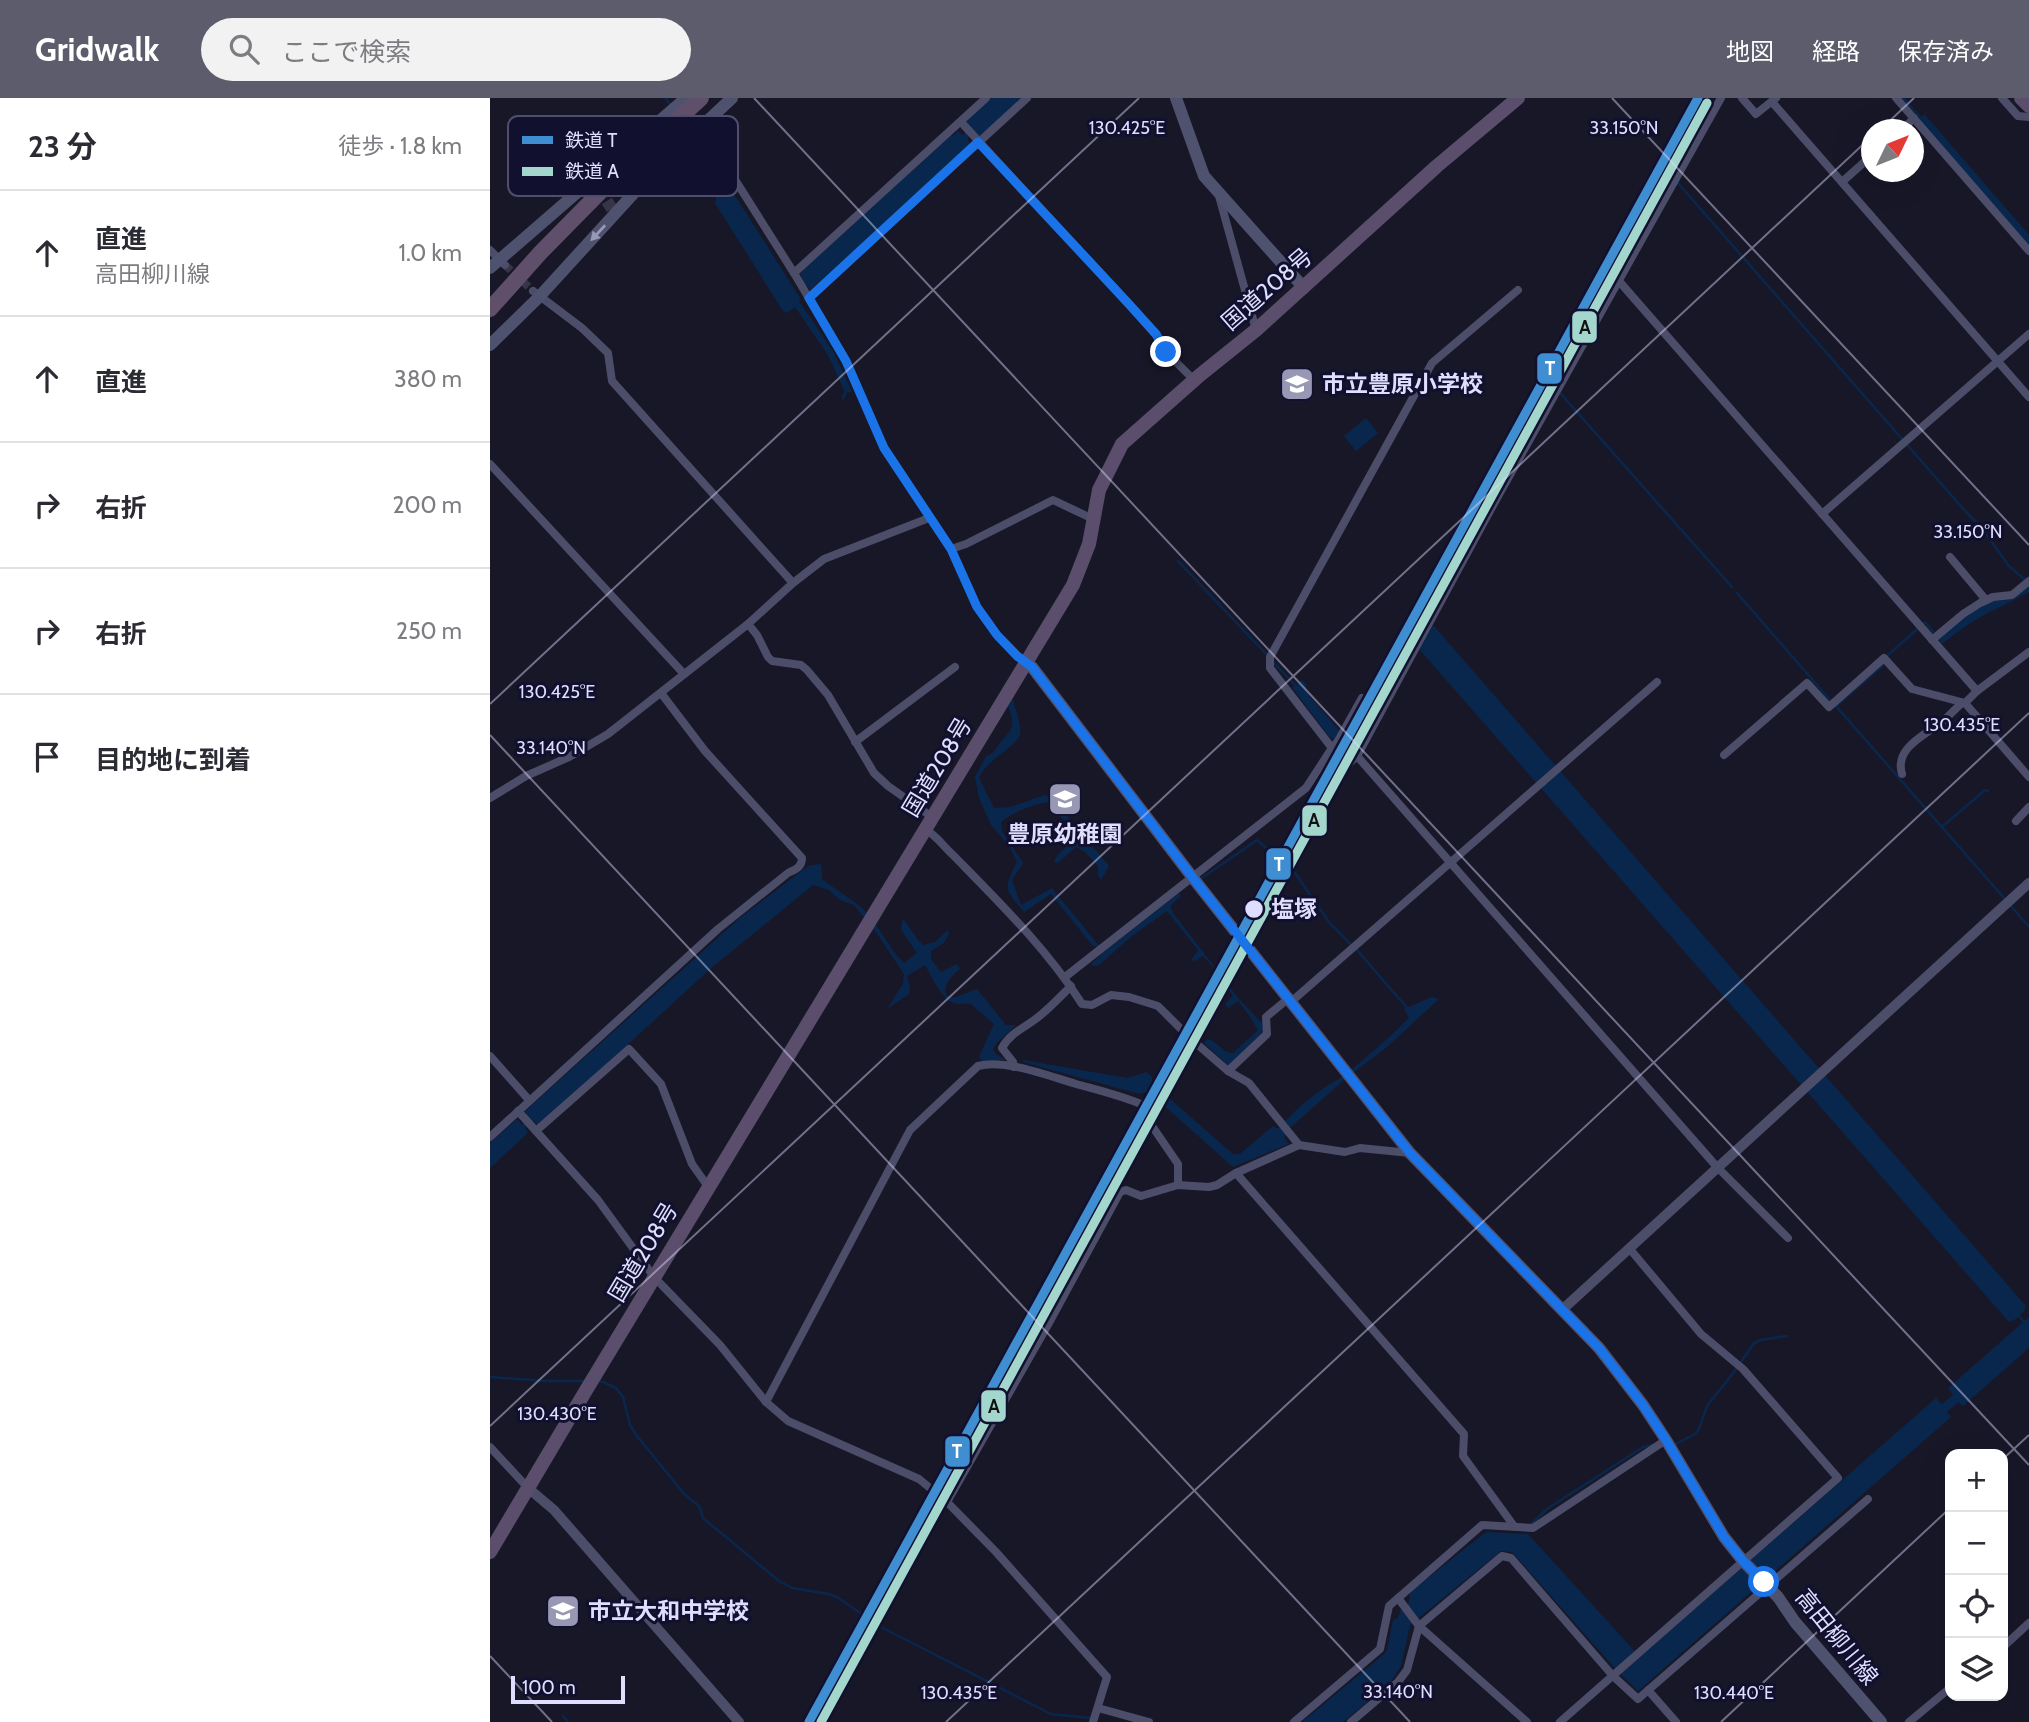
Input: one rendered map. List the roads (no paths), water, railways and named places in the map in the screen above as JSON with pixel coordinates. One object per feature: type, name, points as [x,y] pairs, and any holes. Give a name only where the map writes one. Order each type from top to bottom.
[{"type":"highway","points":[[679,116],[701,98]]},
{"type":"highway","name":"国道208号","points":[[490,1552],[584,1392],[1073,585],[1089,544],[1099,490],[1122,444],[1188,385],[1304,289],[1437,166],[1518,98]]},
{"type":"highway","points":[[2021,98],[2029,106]]},
{"type":"highway","points":[[490,309],[587,196]]},
{"type":"main road","points":[[667,116],[686,98]]},
{"type":"main road","points":[[712,116],[732,98]]},
{"type":"main road","points":[[1176,98],[1204,176],[1304,289]]},
{"type":"main road","points":[[496,261],[580,196]]},
{"type":"main road","points":[[490,345],[629,196]]},
{"type":"main road","name":"高田柳川線","points":[[1026,664],[1032,667],[1193,878],[1410,1153],[1599,1348],[1643,1405],[1724,1537],[1881,1722]]},
{"type":"street","points":[[686,98],[696,116]]},
{"type":"street","points":[[794,273],[986,98]]},
{"type":"street","points":[[809,298],[1027,98]]},
{"type":"street","points":[[1324,762],[1332,768],[1344,768],[1357,756],[1490,510],[1721,98]]},
{"type":"street","points":[[1742,98],[1756,114],[1774,100],[2029,397]]},
{"type":"street","points":[[1896,98],[2029,251]]},
{"type":"street","points":[[2001,98],[2018,116],[2029,117]]},
{"type":"street","points":[[961,121],[1156,334],[1188,385]]},
{"type":"street","points":[[1842,182],[1861,165]]},
{"type":"street","points":[[738,184],[846,361],[884,448],[951,549],[977,607],[997,635],[1026,664]]},
{"type":"street","points":[[1219,193],[1256,330]]},
{"type":"street","points":[[1618,280],[1977,691]]},
{"type":"street","points":[[1332,748],[1270,668],[1270,657],[1432,363],[1518,290]]},
{"type":"street","points":[[536,294],[582,328],[608,354],[612,380],[793,583]]},
{"type":"street","points":[[1822,514],[2029,334]]},
{"type":"street","points":[[490,464],[684,674]]},
{"type":"street","points":[[951,549],[1053,500],[1093,519]]},
{"type":"street","points":[[490,798],[526,776],[569,757],[608,734],[748,624],[824,559],[929,518]]},
{"type":"street","points":[[1950,557],[1986,600]]},
{"type":"street","points":[[1932,640],[1963,614],[1986,600],[2012,595],[2029,581]]},
{"type":"street","points":[[748,624],[772,661],[801,665],[807,670],[828,695],[870,767],[929,823],[952,855],[975,876],[1065,977],[1082,1004],[1092,1005],[1111,995],[1158,1006],[1228,1071],[1249,1083],[1299,1145]]},
{"type":"street","points":[[1902,774],[1899,766],[1904,752],[1925,731],[1940,723],[2029,652]]},
{"type":"street","points":[[1724,755],[1807,683],[1829,707],[1884,658],[1912,689],[1964,703],[2029,777]]},
{"type":"street","points":[[855,742],[955,667]]},
{"type":"street","points":[[1228,1071],[1267,1034],[1266,1017],[1539,786],[1657,682]]},
{"type":"street","points":[[490,1137],[718,929],[802,863],[802,858],[705,751],[661,693]]},
{"type":"street","points":[[1065,977],[1306,789],[1362,698]]},
{"type":"street","points":[[1357,756],[1717,1167],[1788,1238]]},
{"type":"street","points":[[2016,821],[2029,807]]},
{"type":"street","points":[[1563,1310],[2029,883]]},
{"type":"street","points":[[1013,1067],[1013,1062],[1002,1048],[1004,1044],[1071,986]]},
{"type":"street","points":[[1178,1185],[1178,1164],[1150,1124],[1150,1108],[1190,1038]]},
{"type":"street","points":[[536,1131],[629,1049],[661,1084],[692,1164],[709,1188]]},
{"type":"street","points":[[490,1056],[529,1100]]},
{"type":"street","points":[[766,1402],[910,1130],[978,1066],[1013,1067],[1131,1100],[1150,1108]]},
{"type":"street","points":[[518,1111],[598,1200],[654,1277],[720,1345],[766,1402],[788,1421],[919,1479],[947,1502],[1006,1562],[1107,1677],[1093,1722]]},
{"type":"street","points":[[947,1502],[1120,1192],[1126,1190],[1142,1196],[1178,1185],[1217,1185],[1236,1173],[1299,1145],[1345,1152],[1360,1148],[1410,1153]]},
{"type":"street","points":[[1236,1173],[1464,1434],[1463,1455],[1514,1526]]},
{"type":"street","points":[[1560,1722],[1839,1478],[1743,1369],[1701,1334],[1629,1248]]},
{"type":"street","points":[[1294,1722],[1380,1649],[1389,1606],[1482,1525],[1533,1528],[1666,1440]]},
{"type":"street","points":[[490,1447],[528,1488],[554,1510],[739,1722]]},
{"type":"street","points":[[1357,1720],[1408,1670],[1419,1626],[1502,1556],[1511,1558],[1638,1699],[1766,1584],[1868,1499]]},
{"type":"street","points":[[1398,1598],[1419,1626],[1527,1722]]},
{"type":"street","points":[[2008,1642],[2029,1623]]},
{"type":"street","points":[[1648,1690],[1676,1722]]},
{"type":"street","points":[[1909,1722],[1945,1692]]},
{"type":"street","points":[[1098,1708],[1149,1722]]},
{"type":"water","points":[[991,98],[1023,98],[986,132],[979,136],[975,132],[967,139],[971,145],[965,151],[810,290],[805,286],[800,273],[951,135],[958,131],[962,135],[970,128],[965,122]]},
{"type":"water","points":[[1924,114],[2029,235],[2029,246],[1924,127],[1924,119],[1919,119]]},
{"type":"water","points":[[716,196],[735,196],[834,353],[852,392],[845,392],[828,355],[795,307],[787,313],[783,311],[715,203]]},
{"type":"water","points":[[1366,418],[1378,433],[1356,451],[1344,436]]},
{"type":"water","points":[[2029,585],[2029,592],[1979,618],[1942,644],[1938,639],[1976,609]]},
{"type":"water","points":[[1433,625],[2026,1306],[2019,1316],[2009,1322],[1419,649]]},
{"type":"water","points":[[1302,680],[1311,698],[1354,749],[1348,753],[1328,735],[1292,687]]},
{"type":"water","points":[[1013,699],[1020,725],[1019,738],[988,765],[979,778],[994,808],[1010,807],[1045,795],[1052,798],[1109,866],[1101,880],[1098,866],[1076,847],[1058,863],[1054,862],[1071,840],[1074,831],[1047,802],[1023,809],[1001,822],[1002,831],[1023,863],[1012,880],[1021,905],[1052,888],[1104,952],[1179,893],[1181,896],[1170,906],[1174,914],[1239,999],[1263,1024],[1263,1032],[1229,1066],[1204,1043],[1207,1039],[1233,1053],[1258,1030],[1238,1001],[1228,1008],[1225,1004],[1233,996],[1203,956],[1195,961],[1191,960],[1198,950],[1167,911],[1132,936],[1099,965],[1093,966],[1091,964],[1102,954],[1051,894],[1024,912],[1009,893],[1008,883],[1017,861],[1009,846],[991,825],[979,798],[975,777],[986,756],[994,752],[1010,731],[1012,719],[1008,706]]},
{"type":"water","points":[[821,864],[822,879],[867,913],[904,963],[917,953],[901,930],[902,921],[904,920],[923,945],[935,942],[948,930],[949,934],[944,943],[931,951],[931,959],[941,972],[957,964],[960,969],[947,983],[946,995],[953,998],[977,989],[1006,1025],[1016,1025],[993,1049],[1006,1060],[981,1061],[979,1057],[994,1024],[971,1004],[958,1004],[945,997],[925,965],[907,976],[909,994],[887,1009],[903,984],[904,974],[854,905],[840,900],[829,890],[813,885],[709,970],[539,1126],[533,1121],[525,1128],[528,1133],[490,1168],[490,1143],[517,1119],[522,1125],[528,1117],[525,1111],[741,917],[808,866]]},
{"type":"water","points":[[1432,997],[1439,999],[1387,1047],[1345,1079],[1290,1128],[1284,1138],[1289,1144],[1233,1167],[1145,1092],[1139,1094],[1023,1062],[1127,1078],[1147,1072],[1152,1077],[1152,1083],[1162,1092],[1233,1154],[1240,1154],[1273,1126],[1278,1129],[1308,1100],[1377,1048],[1409,1018],[1404,1009]]},
{"type":"water","points":[[2029,1317],[2029,1348],[1963,1406],[1958,1402],[1947,1412],[1951,1417],[1638,1691],[1512,1552],[1501,1551],[1410,1625],[1401,1666],[1391,1682],[1343,1722],[1302,1722],[1383,1655],[1387,1650],[1393,1620],[1397,1619],[1409,1602],[1410,1592],[1486,1532],[1528,1534],[1640,1657],[1936,1398],[1942,1404],[1953,1395],[1948,1388]]},
{"type":"waterway","points":[[665,98],[671,105]]},
{"type":"waterway","points":[[1903,98],[1922,119]]},
{"type":"waterway","points":[[1677,182],[1982,528],[2008,565],[2025,580]]},
{"type":"waterway","points":[[843,398],[847,389]]},
{"type":"waterway","points":[[1561,394],[1732,587]]},
{"type":"waterway","points":[[1178,561],[1269,657]]},
{"type":"waterway","points":[[1737,593],[1831,701]]},
{"type":"waterway","points":[[1836,706],[1884,664],[1887,656],[1925,622],[1935,634]]},
{"type":"waterway","points":[[1273,662],[1295,685]]},
{"type":"waterway","points":[[1835,705],[2004,898]]},
{"type":"waterway","points":[[1942,827],[1985,790],[1988,791]]},
{"type":"waterway","points":[[1202,878],[1257,840],[1295,873],[1329,922],[1351,945]]},
{"type":"waterway","points":[[2010,905],[2029,927]]},
{"type":"waterway","points":[[1356,949],[1409,1010]]},
{"type":"waterway","points":[[2018,1315],[2029,1327]]},
{"type":"waterway","points":[[1674,1445],[1699,1429],[1707,1406],[1754,1343],[1787,1336]]},
{"type":"waterway","points":[[490,1377],[585,1381]]},
{"type":"waterway","points":[[598,1381],[616,1388],[623,1397],[630,1425],[637,1436],[685,1495],[699,1506],[703,1518],[779,1581],[792,1588],[837,1597],[879,1626],[1051,1714],[1091,1718]]},
{"type":"waterway","points":[[1531,1524],[1547,1509],[1643,1447],[1657,1444]]},
{"type":"waterway","points":[[563,1716],[568,1722]]},
{"type":"tunnel","points":[[604,196],[612,209]]},
{"type":"tunnel","points":[[505,265],[533,291]]},
{"type":"rail line","name":"T","points":[[809,1722],[1698,98]]},
{"type":"rail line","name":"A","points":[[821,1722],[1707,103]]},
{"type":"place","name":"市立豊原小学校","points":[[1297,384]]},
{"type":"place","name":"豊原幼稚園","points":[[1065,799]]},
{"type":"place","name":"塩塚","points":[[1254,909]]},
{"type":"place","name":"市立大和中学校","points":[[563,1611]]}]
